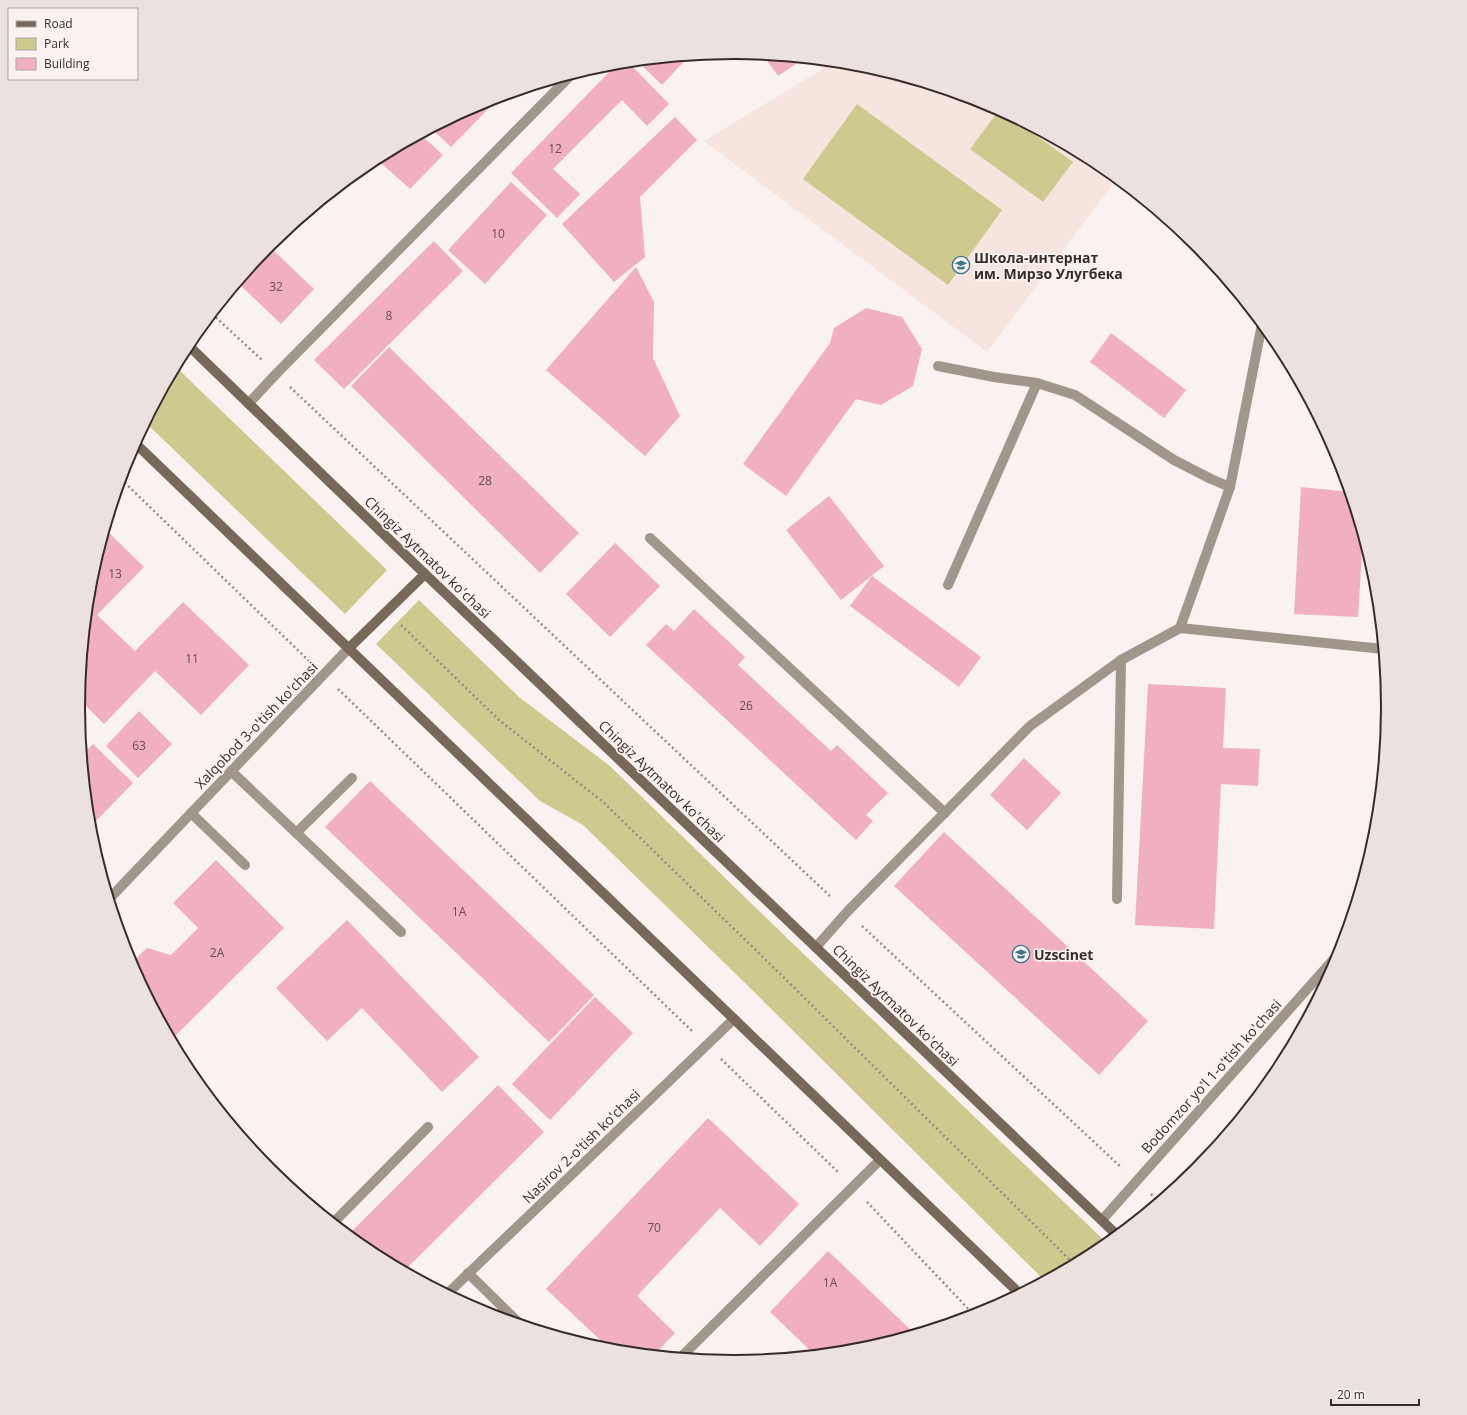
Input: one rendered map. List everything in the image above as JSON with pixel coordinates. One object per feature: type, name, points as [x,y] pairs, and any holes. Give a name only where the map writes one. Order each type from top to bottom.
[{"type":"main road","name":"Chingiz Aytmatov ko'chasi","points":[[193,349],[425,574],[1114,1232]]},
{"type":"main road","points":[[140,447],[1017,1291]]},
{"type":"main road","name":"Xalqobod 3-o'tish ko'chasi","points":[[349,648],[425,574]]},
{"type":"street","points":[[249,403],[565,81]]},
{"type":"street","points":[[1180,628],[1230,487],[1261,330]]},
{"type":"street","points":[[938,366],[1037,384],[1075,394],[1174,460],[1230,487]]},
{"type":"street","points":[[948,585],[1037,384]]},
{"type":"street","points":[[650,538],[945,813]]},
{"type":"street","points":[[816,947],[847,912],[1030,726],[1121,660],[1180,628],[1379,649]]},
{"type":"street","name":"Xalqobod 3-o'tish ko'chasi","points":[[113,895],[349,648]]},
{"type":"street","points":[[1117,899],[1121,660]]},
{"type":"street","points":[[231,771],[401,932]]},
{"type":"street","points":[[296,833],[352,778]]},
{"type":"street","points":[[191,813],[244,865]]},
{"type":"street","name":"Bodomzor yo'l 1-o'tish ko'chasi","points":[[1102,1220],[1329,964]]},
{"type":"street","name":"Nasirov 2-o'tish ko'chasi","points":[[450,1291],[734,1019]]},
{"type":"street","points":[[336,1220],[428,1127]]},
{"type":"street","points":[[684,1354],[880,1160]]},
{"type":"street","points":[[468,1273],[514,1318]]},
{"type":"path","points":[[216,317],[847,912],[1156,1199]]},
{"type":"path","points":[[125,483],[853,1187],[971,1311]]},
{"type":"path","points":[[397,622],[499,720],[603,802],[767,961],[1071,1261]]},
{"type":"shaded area","name":"Школа-интернат им. Мирзо Улугбека","points":[[827,66],[860,71],[901,81],[942,93],[982,108],[1058,146],[1094,168],[1114,182],[987,352],[704,141]]},
{"type":"green space","points":[[857,104],[1002,210],[948,285],[803,179]]},
{"type":"green space","points":[[996,114],[1032,132],[1073,162],[1043,202],[970,149]]},
{"type":"green space","points":[[180,371],[387,570],[345,614],[149,426]]},
{"type":"green space","points":[[419,600],[519,697],[610,766],[788,939],[1104,1240],[1042,1278],[745,983],[583,825],[540,801],[376,644]]},
{"type":"building","points":[[766,60],[798,63],[778,76]]},
{"type":"building","points":[[685,61],[662,85],[642,66]]},
{"type":"building","points":[[633,67],[669,104],[647,126],[622,100],[553,169],[580,194],[557,218],[511,173],[611,70]]},
{"type":"building","points":[[492,106],[451,147],[435,132]]},
{"type":"building","points":[[675,117],[697,140],[640,197],[645,257],[614,282],[562,224]]},
{"type":"building","points":[[424,138],[443,155],[410,189],[381,163]]},
{"type":"building","points":[[511,182],[547,215],[485,284],[448,250]]},
{"type":"building","points":[[434,241],[463,271],[344,389],[314,360]]},
{"type":"building","points":[[274,250],[314,289],[281,324],[241,286]]},
{"type":"building","points":[[636,267],[654,302],[653,358],[680,416],[645,456],[546,370]]},
{"type":"building","points":[[866,308],[902,317],[922,349],[913,386],[881,405],[856,399],[786,496],[743,464],[830,343],[834,328]]},
{"type":"building","points":[[1111,333],[1186,390],[1164,418],[1090,362]]},
{"type":"building","points":[[389,347],[579,533],[540,573],[351,386]]},
{"type":"building","points":[[1301,487],[1345,492],[1362,549],[1358,617],[1294,614]]},
{"type":"building","points":[[829,496],[884,566],[841,600],[786,530]]},
{"type":"building","points":[[109,533],[144,567],[97,615],[135,651],[183,602],[249,665],[201,715],[155,671],[104,724],[85,705],[86,665],[97,581]]},
{"type":"building","points":[[615,543],[660,586],[610,637],[566,594]]},
{"type":"building","points":[[872,576],[981,657],[959,687],[850,606]]},
{"type":"building","points":[[694,609],[745,657],[738,665],[831,751],[837,745],[888,793],[866,815],[873,821],[856,840],[646,645],[666,624],[674,631]]},
{"type":"building","points":[[1148,684],[1226,688],[1223,748],[1260,749],[1258,786],[1221,784],[1214,929],[1135,925]]},
{"type":"building","points":[[139,711],[172,744],[138,778],[106,746]]},
{"type":"building","points":[[93,744],[133,783],[95,822],[91,792],[86,751]]},
{"type":"building","points":[[1024,758],[1061,793],[1027,830],[990,795]]},
{"type":"building","points":[[370,781],[594,995],[549,1042],[325,827]]},
{"type":"building","name":"Uzscinet","points":[[944,832],[1148,1021],[1099,1075],[894,886]]},
{"type":"building","points":[[216,860],[284,928],[175,1036],[135,959],[147,948],[171,955],[198,928],[173,903]]},
{"type":"building","points":[[347,920],[479,1057],[442,1092],[362,1008],[327,1041],[276,988]]},
{"type":"building","points":[[595,997],[633,1033],[550,1120],[512,1084]]},
{"type":"building","points":[[498,1085],[544,1132],[407,1268],[373,1247],[352,1231]]},
{"type":"building","points":[[708,1118],[799,1204],[760,1246],[720,1208],[637,1296],[675,1333],[658,1351],[604,1343],[546,1289]]},
{"type":"building","points":[[828,1251],[912,1331],[860,1344],[811,1351],[770,1312]]},
{"type":"place","name":"Школа-интернат им. Мирзо Улугбека","points":[[961,265]]},
{"type":"place","name":"Uzscinet","points":[[1021,954]]}]
